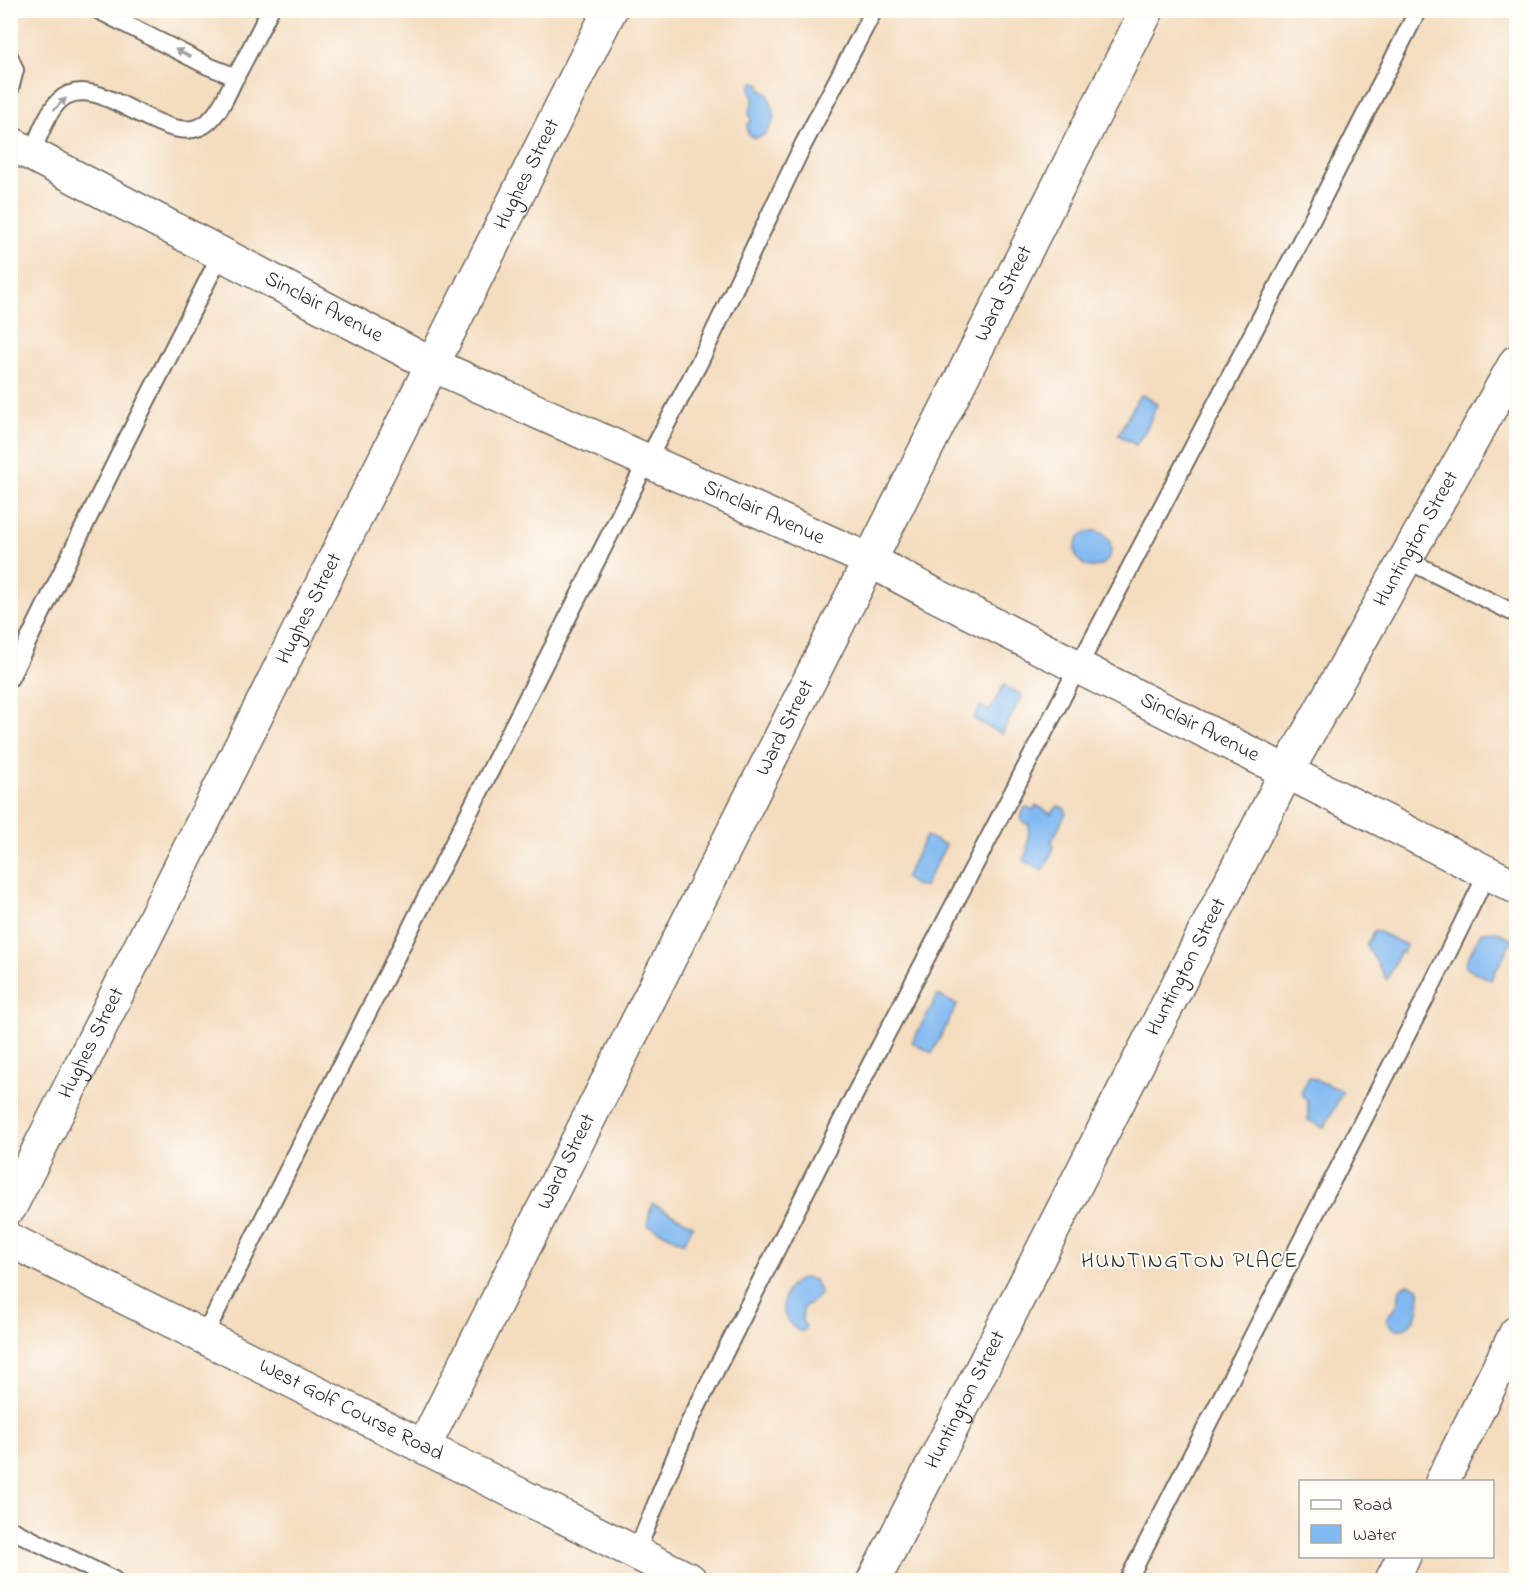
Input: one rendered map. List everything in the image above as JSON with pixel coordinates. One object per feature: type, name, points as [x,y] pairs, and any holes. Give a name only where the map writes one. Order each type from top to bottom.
[{"type":"street","name":"Hughes Street","points":[[10,1207],[610,10]]},
{"type":"street","name":"Ward Street","points":[[424,1446],[1147,10]]},
{"type":"street","name":"Sinclair Avenue","points":[[21,148],[433,365],[871,561],[1516,887]]},
{"type":"street","name":"Huntington Street","points":[[874,1581],[1287,771],[1516,362]]},
{"type":"street","name":"West Golf Course Road","points":[[10,1240],[424,1446],[661,1570]]},
{"type":"street","points":[[1443,1480],[1516,1334]]},
{"type":"street","points":[[1392,1581],[1404,1558]]},
{"type":"lane","points":[[98,10],[208,66],[236,77]]},
{"type":"lane","points":[[21,148],[51,115],[60,100],[74,94],[88,93],[110,99],[167,126],[185,131],[195,130],[207,123],[221,108],[270,10]]},
{"type":"lane","points":[[204,1336],[647,461],[700,361],[803,145],[874,10]]},
{"type":"lane","points":[[661,1570],[695,1413],[855,1094],[1304,235],[1418,10]]},
{"type":"lane","points":[[10,57],[15,70],[10,89]]},
{"type":"lane","points":[[10,678],[221,254]]},
{"type":"lane","points":[[1407,560],[1516,614]]},
{"type":"lane","points":[[1128,1581],[1488,872]]},
{"type":"lane","points":[[10,1529],[114,1581]]},
{"type":"water","points":[[753,82],[760,83],[761,90],[768,94],[775,116],[768,131],[755,138],[748,134],[747,125],[751,121],[749,112],[753,98],[750,89]]},
{"type":"water","points":[[1140,395],[1150,398],[1157,405],[1147,428],[1136,445],[1118,435]]},
{"type":"water","points":[[1093,531],[1106,536],[1111,549],[1106,562],[1093,567],[1080,562],[1075,549],[1080,536]]},
{"type":"water","points":[[1004,685],[1022,695],[1002,734],[973,719],[981,706],[989,711]]},
{"type":"water","points":[[1036,805],[1051,814],[1058,806],[1065,809],[1066,813],[1052,841],[1054,848],[1043,871],[1023,860],[1027,851],[1029,825],[1021,818],[1024,808],[1034,810]]},
{"type":"water","points":[[926,836],[946,845],[924,887],[914,885],[905,878]]},
{"type":"water","points":[[1375,930],[1406,945],[1403,953],[1400,952],[1387,980],[1366,945]]},
{"type":"water","points":[[1497,931],[1512,940],[1491,980],[1465,966],[1481,932]]},
{"type":"water","points":[[938,995],[957,1005],[932,1053],[912,1042]]},
{"type":"water","points":[[1309,1077],[1343,1091],[1324,1128],[1308,1120],[1308,1102],[1301,1093]]},
{"type":"water","points":[[653,1204],[693,1225],[684,1243],[648,1225],[649,1213]]},
{"type":"water","points":[[806,1278],[814,1280],[820,1294],[803,1308],[802,1321],[806,1327],[803,1331],[799,1331],[791,1325],[785,1315],[784,1301],[789,1289],[799,1280]]},
{"type":"water","points":[[1409,1284],[1418,1288],[1419,1291],[1416,1316],[1405,1327],[1393,1328],[1386,1319],[1397,1305],[1401,1287]]},
{"type":"district","name":"HUNTINGTON PLACE","points":[[1190,1262]]}]
